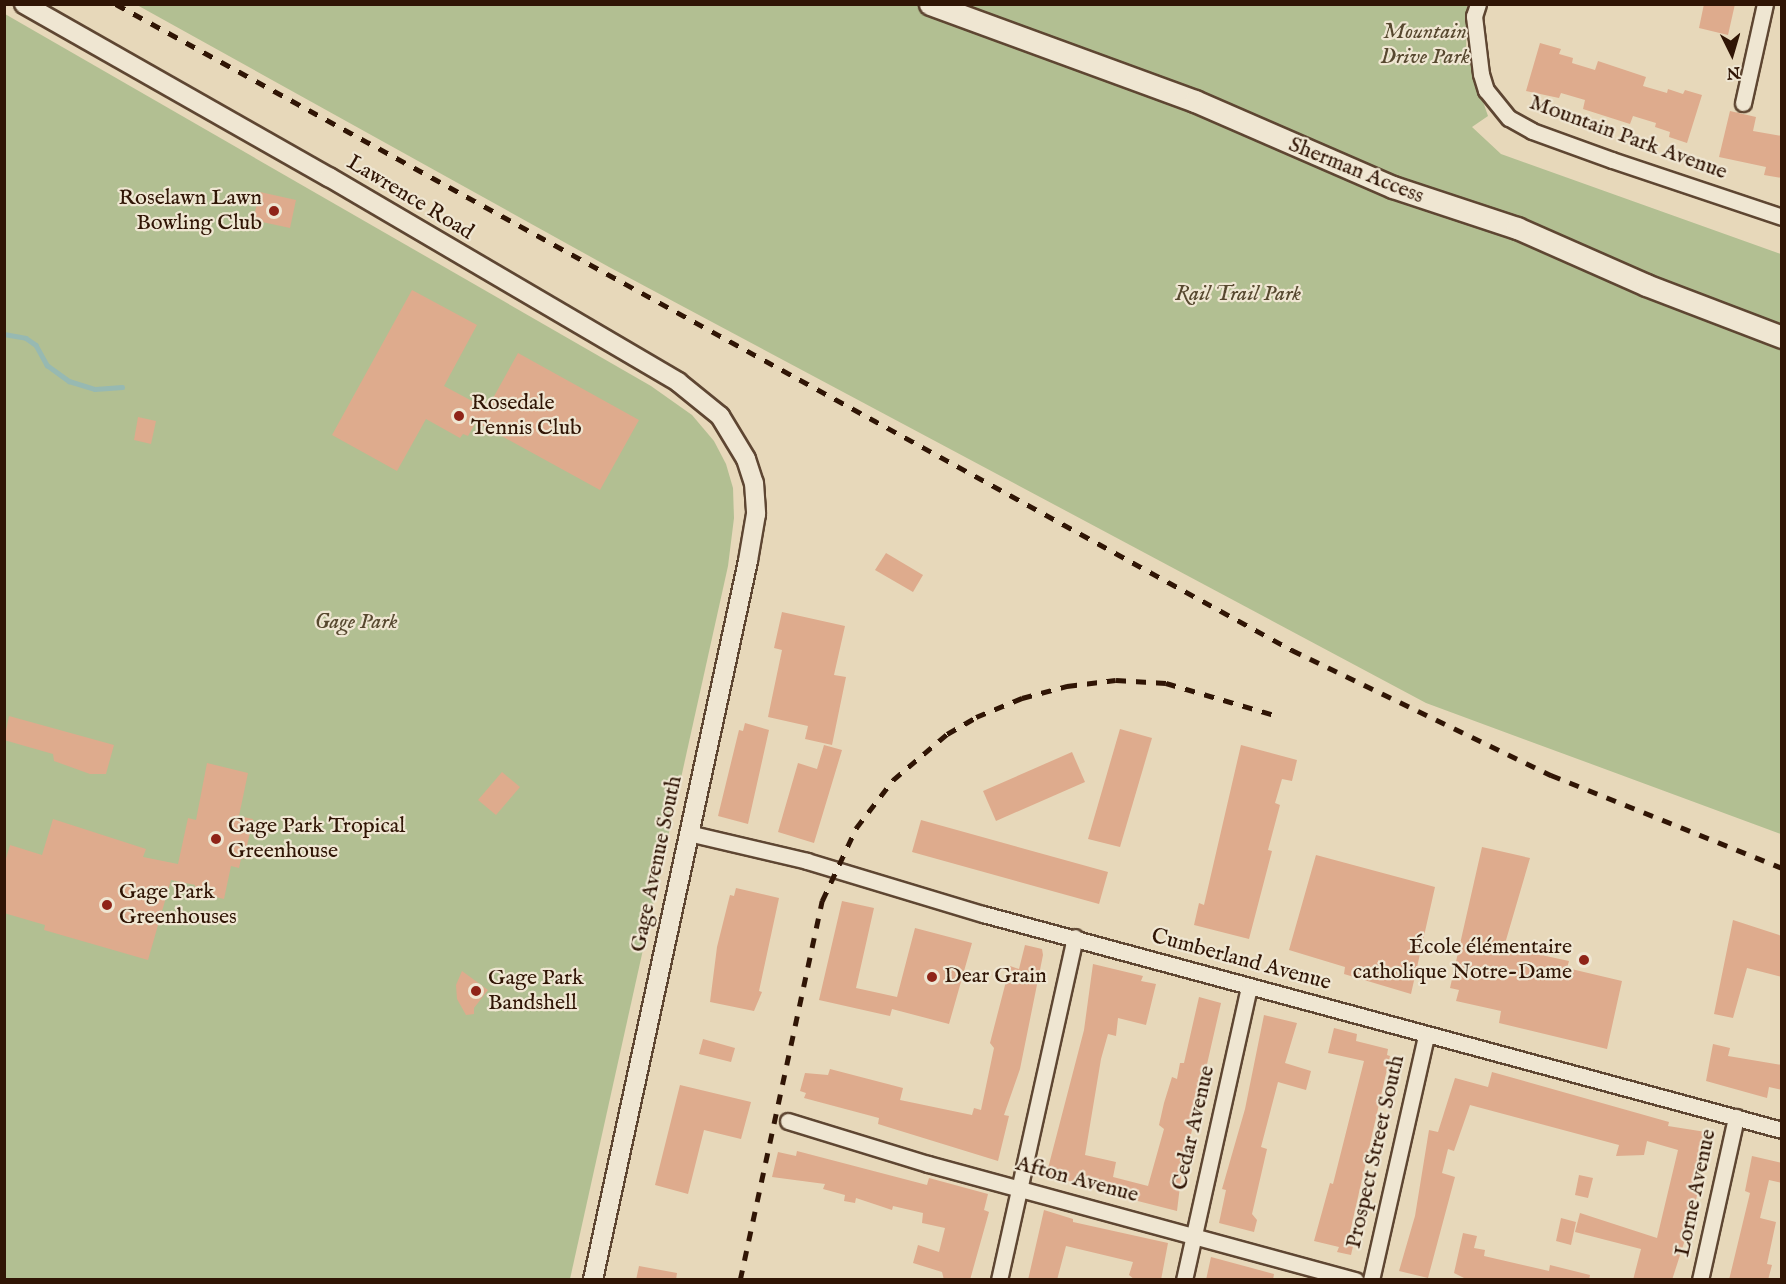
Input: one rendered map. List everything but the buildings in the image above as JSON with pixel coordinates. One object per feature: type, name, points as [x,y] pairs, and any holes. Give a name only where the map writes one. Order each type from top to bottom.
[{"type":"main road","name":"Sherman Access","points":[[930,4],[1195,101],[1393,187],[1517,228],[1656,289],[1782,337]]},
{"type":"street","name":"Lawrence Road","points":[[24,4],[329,177],[678,382],[720,416],[746,459]]},
{"type":"street","name":"Mountain Park Avenue","points":[[1478,4],[1474,16],[1480,74],[1486,90],[1509,118],[1532,131],[1782,217]]},
{"type":"street","points":[[1743,104],[1765,4]]},
{"type":"street","name":"Gage Avenue South","points":[[593,1280],[756,514],[754,483],[746,459]]},
{"type":"street","name":"Cumberland Avenue","points":[[688,833],[807,861],[1249,987],[1782,1130]]},
{"type":"street","points":[[999,1280],[1075,937]]},
{"type":"street","name":"Cedar Avenue","points":[[1184,1280],[1249,987]]},
{"type":"street","name":"Prospect Street South","points":[[1371,1280],[1426,1035]]},
{"type":"street","name":"Lorne Avenue","points":[[1700,1280],[1736,1117]]},
{"type":"street","name":"Afton Avenue","points":[[788,1121],[1019,1188],[1356,1280]]},
{"type":"green space","name":"Rail Trail Park","points":[[137,5],[1467,5],[1466,52],[1488,116],[1472,127],[1501,154],[1781,254],[1781,834],[1426,703],[609,267]]},
{"type":"green space","name":"Gage Park","points":[[5,14],[651,386],[692,415],[714,441],[726,464],[733,488],[734,518],[728,566],[570,1279],[5,1279]]},
{"type":"waterway","points":[[4,334],[26,338],[36,345],[47,365],[69,381],[95,389],[122,387]]},
{"type":"railway","points":[[116,4],[1292,650],[1551,775],[1782,868]]},
{"type":"railway","points":[[740,1280],[822,901],[856,828],[893,780],[947,734],[976,717],[1022,698],[1067,686],[1116,680],[1166,683],[1278,716]]},
{"type":"place","name":"Roselawn Lawn Bowling Club","points":[[274,211]]},
{"type":"place","name":"Rosedale Tennis Club","points":[[459,416]]},
{"type":"place","name":"Gage Park Tropical Greenhouse","points":[[216,839]]},
{"type":"place","name":"Gage Park Greenhouses","points":[[107,905]]},
{"type":"place","name":"École élémentaire catholique Notre-Dame","points":[[1584,960]]},
{"type":"place","name":"Dear Grain","points":[[932,977]]},
{"type":"place","name":"Gage Park Bandshell","points":[[476,991]]},
{"type":"park label","name":"Mountain Drive Park","points":[[1425,44]]}]
